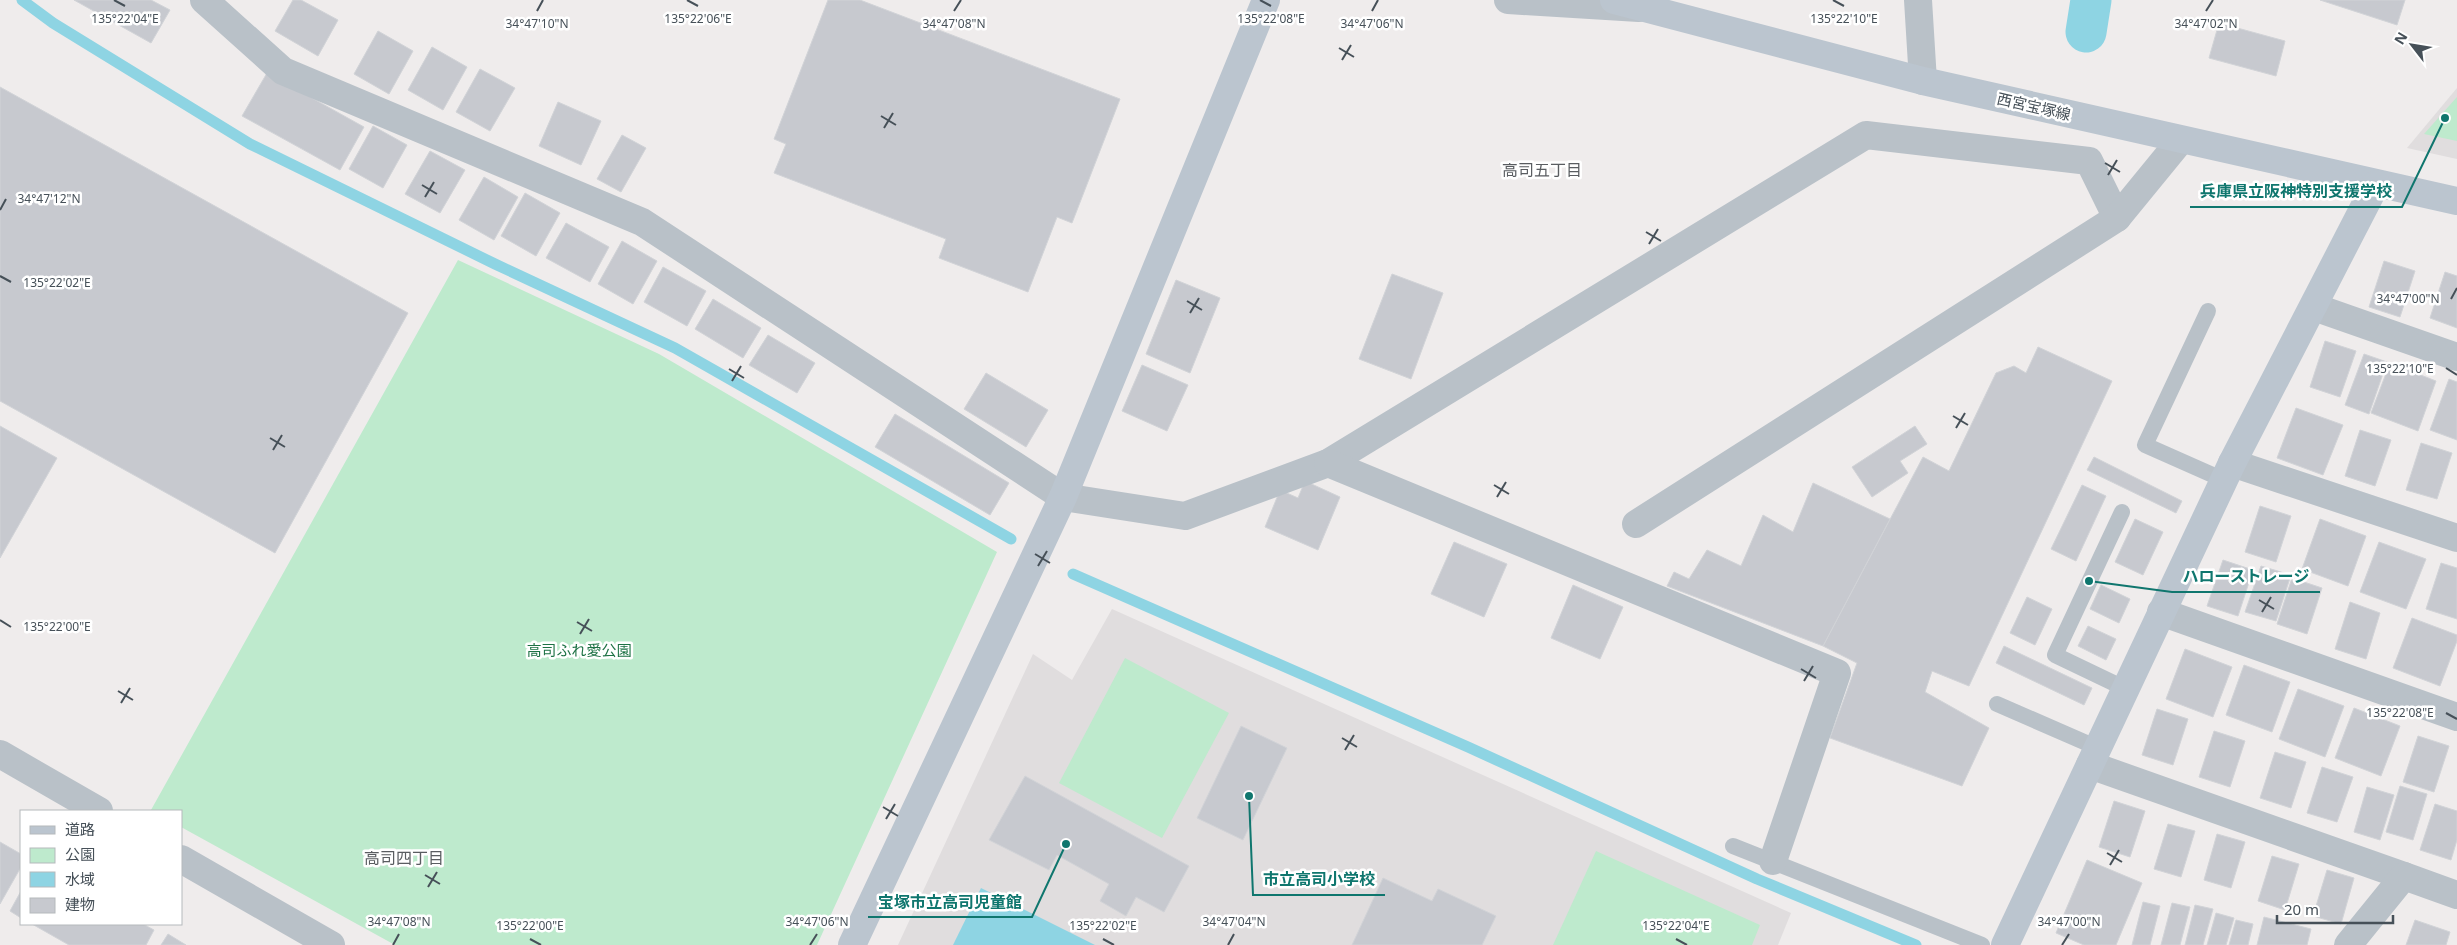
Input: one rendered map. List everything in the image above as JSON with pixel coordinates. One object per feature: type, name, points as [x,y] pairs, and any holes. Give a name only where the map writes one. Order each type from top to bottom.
[{"type":"street","points":[[204,0],[283,70],[642,222],[1062,497],[1185,516],[1328,463],[1866,135],[2089,161],[2117,218]]},
{"type":"street","points":[[852,945],[1062,497],[1266,0]]},
{"type":"street","points":[[1508,0],[1640,8]]},
{"type":"street","name":"西宮宝塚線","points":[[1614,0],[1922,80],[2180,140],[2457,201]]},
{"type":"street","points":[[1918,0],[1922,80]]},
{"type":"street","points":[[1636,524],[2117,218],[2180,140]]},
{"type":"street","points":[[2001,945],[2094,756],[2228,471],[2376,184]]},
{"type":"street","points":[[2314,307],[2457,357]]},
{"type":"street","points":[[1328,463],[1837,673],[1773,861]]},
{"type":"street","points":[[2228,471],[2457,538]]},
{"type":"street","points":[[2161,612],[2457,717]]},
{"type":"street","points":[[0,754],[97,810]]},
{"type":"street","points":[[2094,756],[2457,895]]},
{"type":"street","points":[[182,860],[331,945]]},
{"type":"street","points":[[2348,945],[2404,876]]},
{"type":"lane","points":[[2208,311],[2145,445],[2228,471]]},
{"type":"lane","points":[[2122,512],[2055,655],[2126,689]]},
{"type":"lane","points":[[1997,704],[2094,756]]},
{"type":"lane","points":[[1733,846],[2001,945]]},
{"type":"shaded area","points":[[2457,88],[2457,159],[2407,148]]},
{"type":"shaded area","points":[[1112,609],[1791,913],[1778,945],[898,945],[1033,654],[1072,680]]},
{"type":"green space","points":[[2457,97],[2457,141],[2424,134]]},
{"type":"green space","name":"高司ふれ愛公園","points":[[458,260],[659,354],[997,552],[817,945],[395,945],[182,828],[182,810],[151,810]]},
{"type":"green space","points":[[1125,658],[1229,713],[1162,838],[1059,783]]},
{"type":"green space","points":[[1596,851],[1760,925],[1752,945],[1553,945]]},
{"type":"water","points":[[981,888],[1095,945],[953,945]]},
{"type":"building","points":[[74,0],[151,0],[170,10],[151,43]]},
{"type":"building","points":[[293,0],[301,0],[338,20],[318,56],[275,31]]},
{"type":"building","points":[[828,0],[860,0],[1120,99],[1072,223],[1057,217],[1028,292],[939,258],[946,239],[774,173],[786,144],[774,139]]},
{"type":"building","points":[[2320,0],[2405,0],[2397,25]]},
{"type":"building","points":[[2219,23],[2285,41],[2276,76],[2209,58]]},
{"type":"building","points":[[378,31],[413,51],[389,94],[354,74]]},
{"type":"building","points":[[432,47],[467,67],[443,110],[408,90]]},
{"type":"building","points":[[480,69],[515,88],[490,131],[456,112]]},
{"type":"building","points":[[267,73],[364,127],[340,170],[242,116]]},
{"type":"building","points":[[0,87],[408,313],[275,553],[0,401]]},
{"type":"building","points":[[558,102],[601,121],[581,165],[539,146]]},
{"type":"building","points":[[373,126],[407,145],[383,188],[349,169]]},
{"type":"building","points":[[622,135],[646,148],[621,192],[597,179]]},
{"type":"building","points":[[430,151],[465,170],[440,213],[405,194]]},
{"type":"building","points":[[484,177],[518,197],[494,240],[459,220]]},
{"type":"building","points":[[525,193],[560,213],[536,256],[501,236]]},
{"type":"building","points":[[566,223],[609,247],[590,282],[546,258]]},
{"type":"building","points":[[622,241],[657,261],[633,304],[598,284]]},
{"type":"building","points":[[2384,261],[2415,271],[2400,317],[2369,307]]},
{"type":"building","points":[[663,267],[706,291],[687,326],[644,302]]},
{"type":"building","points":[[2445,272],[2457,276],[2457,328],[2430,318]]},
{"type":"building","points":[[1392,274],[1443,293],[1411,379],[1359,359]]},
{"type":"building","points":[[1176,280],[1220,298],[1190,373],[1146,354]]},
{"type":"building","points":[[713,299],[761,328],[743,358],[695,329]]},
{"type":"building","points":[[768,335],[815,363],[797,393],[749,365]]},
{"type":"building","points":[[2325,341],[2356,351],[2340,397],[2310,387]]},
{"type":"building","points":[[2038,347],[2112,381],[1969,686],[1932,671],[1925,692],[1989,728],[1962,786],[1830,738],[1857,663],[1823,646],[1923,457],[1949,471],[1996,373],[2014,366],[2026,373]]},
{"type":"building","points":[[2364,354],[2387,362],[2369,414],[2345,405]]},
{"type":"building","points":[[2390,363],[2436,381],[2418,431],[2371,413]]},
{"type":"building","points":[[1142,365],[1188,385],[1167,431],[1122,411]]},
{"type":"building","points":[[986,373],[1048,410],[1026,447],[964,409]]},
{"type":"building","points":[[2449,379],[2457,382],[2457,440],[2430,430]]},
{"type":"building","points":[[2296,408],[2343,425],[2323,475],[2277,458]]},
{"type":"building","points":[[895,414],[1009,483],[990,515],[875,447]]},
{"type":"building","points":[[0,426],[57,458],[0,558]]},
{"type":"building","points":[[1915,426],[1927,444],[1900,461],[1908,473],[1872,497],[1852,467]]},
{"type":"building","points":[[2360,430],[2391,440],[2375,486],[2345,476]]},
{"type":"building","points":[[2421,443],[2452,453],[2437,499],[2406,490]]},
{"type":"building","points":[[2094,457],[2182,501],[2176,513],[2087,470]]},
{"type":"building","points":[[1305,481],[1340,497],[1318,550],[1265,527],[1280,490],[1298,498]]},
{"type":"building","points":[[1813,483],[1890,519],[1823,646],[1667,586],[1674,572],[1689,579],[1707,550],[1741,566],[1763,515],[1793,532]]},
{"type":"building","points":[[2082,485],[2106,496],[2076,561],[2051,549]]},
{"type":"building","points":[[2260,506],[2291,516],[2276,562],[2245,552]]},
{"type":"building","points":[[2135,519],[2163,532],[2143,575],[2115,562]]},
{"type":"building","points":[[2320,519],[2366,536],[2348,586],[2302,569]]},
{"type":"building","points":[[1454,542],[1507,564],[1484,617],[1431,594]]},
{"type":"building","points":[[2379,542],[2426,559],[2406,609],[2360,592]]},
{"type":"building","points":[[2223,560],[2253,570],[2238,616],[2207,606]]},
{"type":"building","points":[[2441,563],[2457,568],[2457,619],[2426,609]]},
{"type":"building","points":[[2261,566],[2291,575],[2276,621],[2245,612]]},
{"type":"building","points":[[2292,578],[2322,588],[2307,634],[2277,624]]},
{"type":"building","points":[[1573,585],[1623,607],[1600,659],[1551,638]]},
{"type":"building","points":[[2101,585],[2130,599],[2119,623],[2090,609]]},
{"type":"building","points":[[2027,597],[2052,609],[2035,645],[2010,633]]},
{"type":"building","points":[[2350,602],[2380,613],[2366,659],[2335,649]]},
{"type":"building","points":[[2412,618],[2457,635],[2457,641],[2440,686],[2393,668]]},
{"type":"building","points":[[2088,626],[2116,639],[2106,660],[2078,646]]},
{"type":"building","points":[[2004,646],[2092,688],[2084,705],[1996,663]]},
{"type":"building","points":[[2185,649],[2232,667],[2213,717],[2166,699]]},
{"type":"building","points":[[2244,665],[2290,682],[2272,732],[2226,715]]},
{"type":"building","points":[[2298,689],[2344,706],[2325,757],[2279,739]]},
{"type":"building","points":[[2354,708],[2400,726],[2381,776],[2335,758]]},
{"type":"building","points":[[2157,709],[2188,719],[2173,765],[2142,755]]},
{"type":"building","points":[[1241,726],[1287,748],[1243,840],[1197,818]]},
{"type":"building","points":[[2214,731],[2245,741],[2230,787],[2199,777]]},
{"type":"building","points":[[2418,736],[2449,746],[2434,792],[2403,782]]},
{"type":"building","points":[[2275,752],[2306,762],[2291,808],[2260,798]]},
{"type":"building","points":[[2322,767],[2353,777],[2337,822],[2307,813]]},
{"type":"building","points":[[1025,776],[1189,866],[1164,912],[1136,897],[1126,916],[1100,901],[1109,884],[1057,855],[1049,870],[989,840]]},
{"type":"building","points":[[2400,786],[2427,794],[2413,840],[2386,832]]},
{"type":"building","points":[[2367,787],[2394,795],[2380,840],[2354,832]]},
{"type":"building","points":[[2114,801],[2145,811],[2130,857],[2099,847]]},
{"type":"building","points":[[2435,804],[2457,811],[2457,840],[2451,860],[2420,850]]},
{"type":"building","points":[[2168,824],[2195,831],[2181,877],[2154,869]]},
{"type":"building","points":[[2217,834],[2245,842],[2231,888],[2204,880]]},
{"type":"building","points":[[0,842],[20,853],[20,869],[0,904]]},
{"type":"building","points":[[2272,856],[2299,864],[2285,910],[2258,901]]},
{"type":"building","points":[[2087,860],[2142,883],[2116,945],[2084,945],[2056,933]]},
{"type":"building","points":[[2327,870],[2354,878],[2341,924],[2313,916]]},
{"type":"building","points":[[1383,878],[1432,901],[1438,889],[1496,916],[1482,945],[1352,945]]},
{"type":"building","points":[[20,893],[20,917],[10,911]]},
{"type":"building","points":[[2143,902],[2160,906],[2150,945],[2132,945]]},
{"type":"building","points":[[2172,903],[2190,907],[2180,945],[2161,945]]},
{"type":"building","points":[[2195,905],[2213,909],[2203,945],[2185,945]]},
{"type":"building","points":[[2216,913],[2234,918],[2226,945],[2207,945]]},
{"type":"building","points":[[2264,917],[2311,929],[2307,945],[2257,945]]},
{"type":"building","points":[[2236,920],[2253,924],[2248,945],[2229,945]]},
{"type":"building","points":[[2415,920],[2450,932],[2446,945],[2406,945]]},
{"type":"building","points":[[34,925],[145,925],[154,930],[146,945],[69,945]]},
{"type":"building","points":[[168,934],[186,945],[161,945]]},
{"type":"waterway","points":[[22,0],[53,23],[250,144],[495,264],[675,348],[1011,539]]},
{"type":"waterway","points":[[2086,32],[2091,0]]},
{"type":"waterway","points":[[1073,574],[1468,747],[1757,879],[1916,945]]},
{"type":"place","name":"兵庫県立阪神特別支援学校","points":[[2445,118]]},
{"type":"place","name":"ハローストレージ","points":[[2089,581]]},
{"type":"place","name":"市立高司小学校","points":[[1249,796]]},
{"type":"place","name":"宝塚市立高司児童館","points":[[1066,844]]},
{"type":"district","name":"高司五丁目","points":[[1542,170]]},
{"type":"district","name":"高司四丁目","points":[[404,858]]}]
